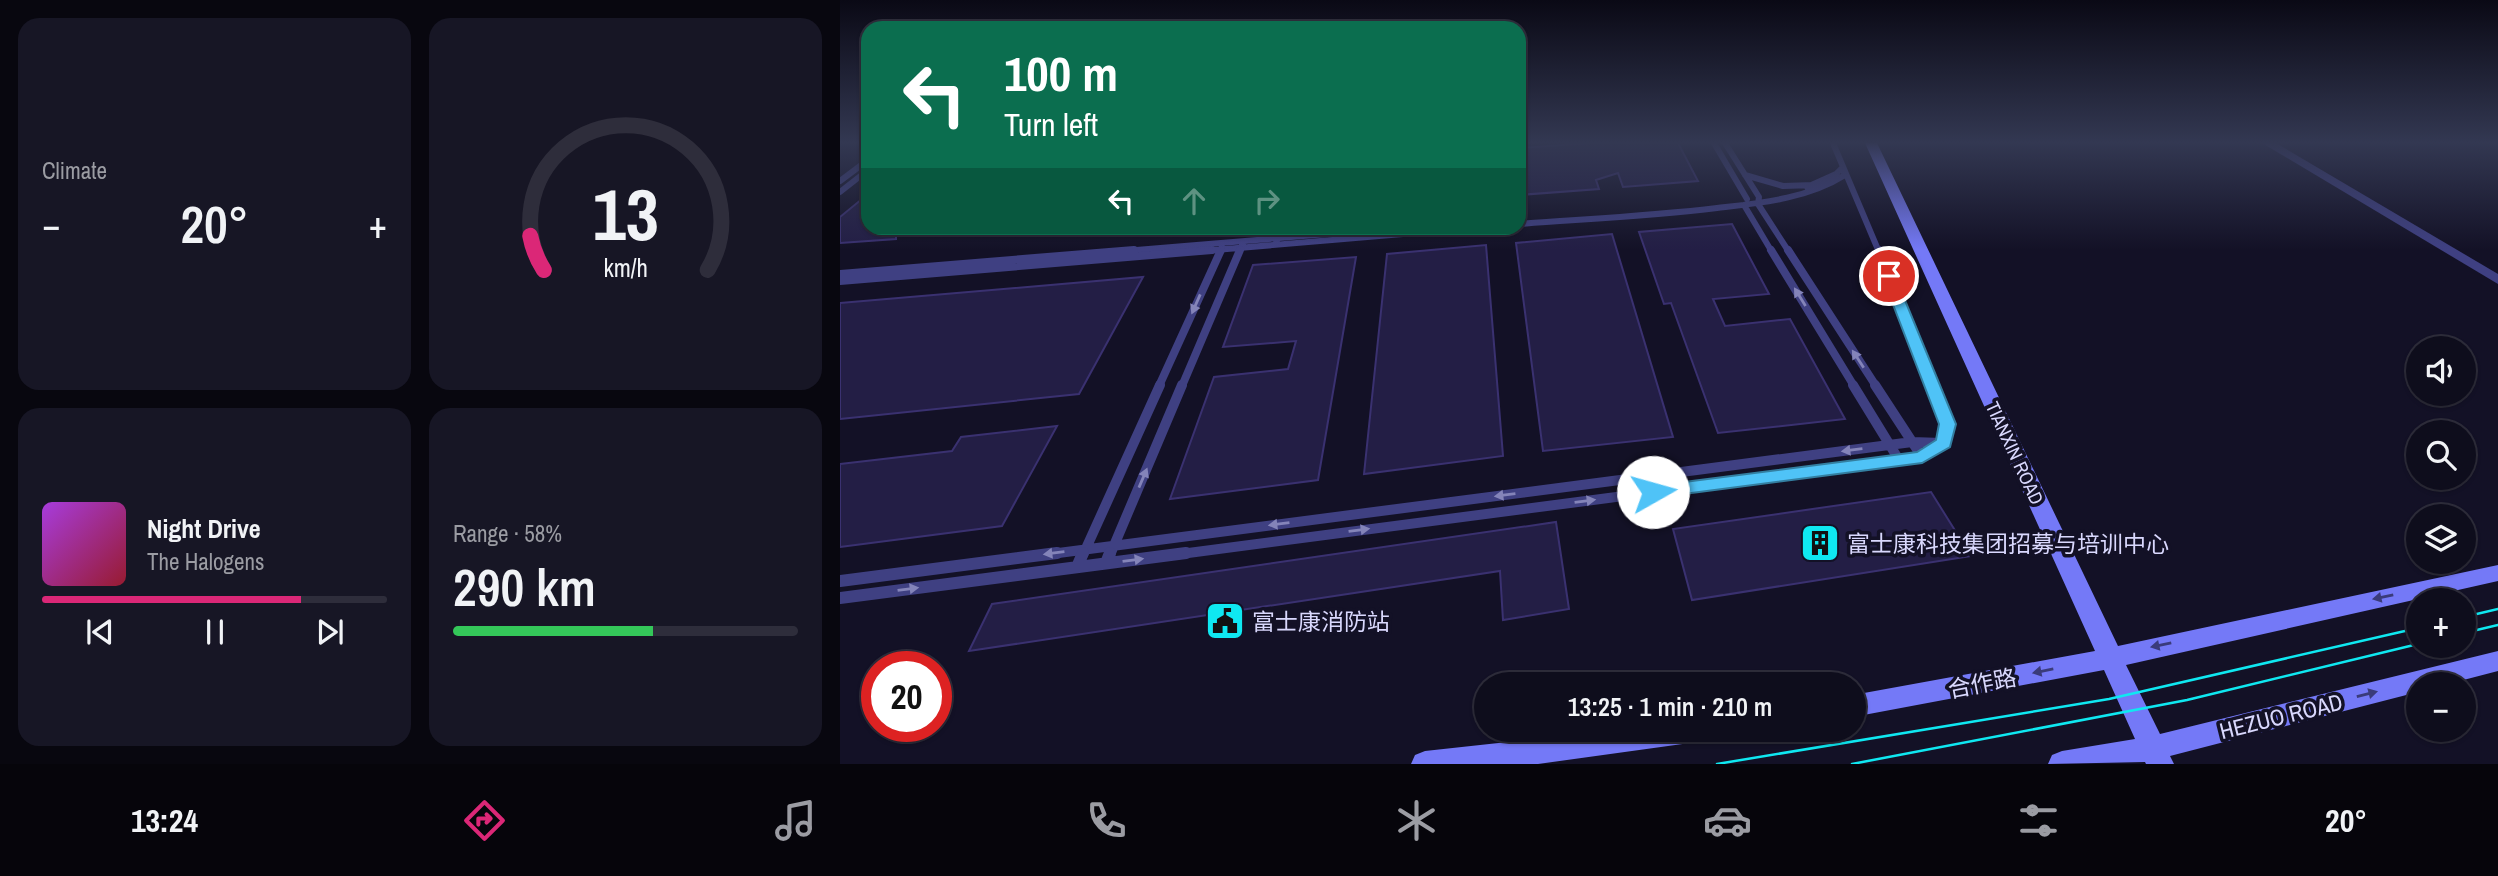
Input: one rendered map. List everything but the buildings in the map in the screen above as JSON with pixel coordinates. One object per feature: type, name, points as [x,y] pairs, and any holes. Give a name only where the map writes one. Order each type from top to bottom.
[{"type":"main road","name":"TIANXIN ROAD","points":[[1888,179],[2157,756]]},
{"type":"main road","points":[[2110,656],[2498,573]]},
{"type":"main road","name":"合作路","points":[[1866,704],[2092,662],[2110,656]]},
{"type":"main road","name":"HEZUO ROAD","points":[[2062,764],[2157,756],[2498,661]]},
{"type":"main road","points":[[1425,764],[1615,742]]},
{"type":"street","points":[[2328,179],[2498,280]]},
{"type":"lane","points":[[840,192],[857,179]]},
{"type":"lane","points":[[1733,179],[1899,460]]},
{"type":"lane","points":[[1747,179],[1922,457]]},
{"type":"lane","points":[[1758,179],[1783,186],[1815,185]]},
{"type":"lane","points":[[1759,200],[1815,185],[1827,179]]},
{"type":"lane","points":[[1526,223],[1798,196],[1833,184],[1840,179]]},
{"type":"lane","points":[[840,598],[1922,457],[1944,443],[1947,424],[1860,202],[1848,179]]},
{"type":"lane","points":[[1526,218],[1745,202]]},
{"type":"lane","points":[[1277,241],[1279,235]]},
{"type":"lane","points":[[1277,241],[1334,235]]},
{"type":"lane","points":[[840,281],[1368,235]]},
{"type":"lane","points":[[1107,563],[1242,244]]},
{"type":"lane","points":[[840,274],[1223,246]]},
{"type":"lane","points":[[1077,567],[1223,246]]},
{"type":"lane","points":[[840,581],[1891,444],[1944,443]]},
{"type":"tram line","points":[[2476,614],[2498,609]]},
{"type":"tram line","points":[[2476,630],[2498,625]]},
{"type":"tram line","points":[[1717,764],[2109,699],[2406,631]]},
{"type":"tram line","points":[[1852,764],[2187,700],[2406,647]]},
{"type":"place","name":"富士康科技集团招募与培训中心","points":[[1820,543]]},
{"type":"place","name":"富士康消防站","points":[[1225,621]]},
{"type":"route","points":[[1653,492],[1922,457],[1944,443],[1947,424],[1889,276]]}]
